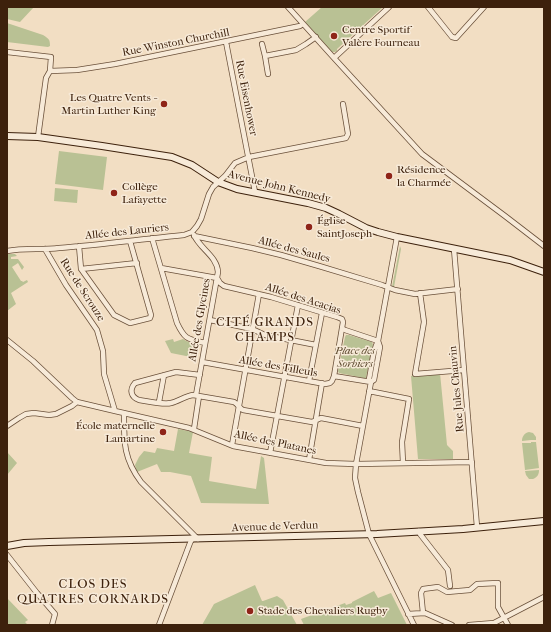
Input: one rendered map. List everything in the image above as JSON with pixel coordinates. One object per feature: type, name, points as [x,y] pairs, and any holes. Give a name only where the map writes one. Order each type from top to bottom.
[{"type":"main road","name":"Avenue John Kennedy","points":[[7,132],[172,158],[192,165],[218,182],[238,189],[326,208],[366,228],[378,232],[510,260],[544,272]]},
{"type":"main road","name":"Avenue John Kennedy","points":[[7,136],[35,137]]},
{"type":"main road","name":"Avenue de Verdun","points":[[7,546],[24,543],[49,542],[368,534],[544,521]]},
{"type":"street","points":[[288,7],[422,154],[544,246]]},
{"type":"street","points":[[334,58],[389,7]]},
{"type":"street","points":[[428,7],[452,37],[456,38],[484,7]]},
{"type":"street","name":"Rue Winston Churchill","points":[[50,71],[93,68],[226,42],[304,24]]},
{"type":"street","points":[[265,56],[296,50],[316,37]]},
{"type":"street","name":"Rue Eisenhower","points":[[226,42],[255,192]]},
{"type":"street","points":[[262,44],[268,74]]},
{"type":"street","points":[[7,52],[51,57],[50,71],[46,78],[35,137]]},
{"type":"street","points":[[193,234],[201,219],[213,186],[225,176],[235,163],[249,157],[346,138],[348,134],[343,104]]},
{"type":"street","name":"Allée des Lauriers","points":[[7,251],[16,249],[46,249],[79,246],[193,234]]},
{"type":"street","name":"Allée des Glycines","points":[[193,234],[196,240],[214,260],[218,267],[200,375],[194,429]]},
{"type":"street","name":"Allée des Saules","points":[[193,234],[281,255],[388,288],[415,294],[458,289]]},
{"type":"street","points":[[397,237],[378,341],[380,347],[379,354],[374,380],[371,382],[369,390],[356,464],[356,478],[368,534],[414,625]]},
{"type":"street","points":[[152,238],[177,323],[182,333],[189,339],[206,343]]},
{"type":"street","points":[[79,246],[81,269],[114,315],[130,323],[150,318],[151,315],[130,241]]},
{"type":"street","name":"Rue de Scrouze","points":[[46,249],[66,285],[97,330],[103,351],[104,374],[115,411]]},
{"type":"street","name":"Rue Jules Chauvin","points":[[454,249],[477,527]]},
{"type":"street","points":[[81,269],[136,263]]},
{"type":"street","points":[[161,268],[217,278]]},
{"type":"street","name":"Allée des Acacias","points":[[217,278],[224,286],[259,294],[337,317],[342,319],[342,328],[345,330],[378,341]]},
{"type":"street","points":[[420,293],[424,322],[415,374],[464,370]]},
{"type":"street","points":[[232,445],[259,294]]},
{"type":"street","points":[[270,452],[298,305]]},
{"type":"street","points":[[309,381],[322,313]]},
{"type":"street","points":[[210,320],[252,329],[265,335],[316,345]]},
{"type":"street","points":[[342,328],[334,376],[371,382]]},
{"type":"street","name":"Allée des Platanes","points":[[7,340],[33,361],[77,402],[194,429],[232,445],[326,463],[356,464],[472,462]]},
{"type":"street","name":"Allée des Tilleuls","points":[[202,362],[322,383],[330,383],[334,376]]},
{"type":"street","points":[[200,375],[176,372],[135,383],[131,390],[134,398],[139,400],[170,403],[189,395],[198,396],[234,402],[240,409],[243,410],[312,422],[321,418],[363,426]]},
{"type":"street","points":[[159,402],[164,375]]},
{"type":"street","points":[[309,460],[322,383]]},
{"type":"street","points":[[369,390],[409,399],[402,442],[403,463]]},
{"type":"street","points":[[7,426],[26,414],[56,414],[77,402]]},
{"type":"street","points":[[124,413],[124,444],[127,457],[136,476],[195,539],[190,542],[159,625]]},
{"type":"street","points":[[419,531],[448,570],[450,586]]},
{"type":"street","points":[[7,555],[54,614],[52,625]]},
{"type":"street","points":[[423,613],[421,593],[423,589],[438,587],[447,592],[470,590],[477,584],[498,583],[498,607],[508,625]]},
{"type":"street","points":[[468,625],[494,623],[544,597]]},
{"type":"street","points":[[408,614],[425,613],[452,625]]},
{"type":"green space","points":[[7,7],[34,7],[20,22],[7,19]]},
{"type":"green space","name":"Centre Sportif Valère Fourneau","points":[[322,7],[383,7],[337,49],[337,51],[332,52],[305,22]]},
{"type":"green space","points":[[7,23],[43,35],[49,39],[50,46],[7,42]]},
{"type":"green space","points":[[59,151],[107,157],[103,190],[55,184]]},
{"type":"green space","points":[[55,188],[78,190],[77,203],[54,201]]},
{"type":"green space","points":[[400,246],[401,249],[394,287],[392,287]]},
{"type":"green space","points":[[7,254],[15,254],[17,256],[11,257],[11,259],[18,259],[24,267],[22,270],[18,263],[12,267],[21,281],[23,282],[27,280],[28,282],[11,293],[16,304],[7,311]]},
{"type":"green space","name":"Place des Sorbiers","points":[[346,335],[372,342],[373,345],[366,378],[339,373],[338,371]]},
{"type":"green space","points":[[173,339],[174,342],[183,339],[198,346],[196,358],[171,353],[165,341]]},
{"type":"green space","points":[[440,373],[447,445],[453,451],[453,459],[418,459],[411,376]]},
{"type":"green space","points":[[178,429],[193,432],[189,453],[212,457],[209,481],[256,489],[261,456],[264,458],[269,504],[201,503],[191,476],[161,472],[157,464],[137,472],[135,465],[144,451],[155,453],[157,448],[174,451]]},
{"type":"green space","points":[[529,432],[533,433],[536,440],[522,441],[524,435]]},
{"type":"green space","points":[[536,442],[539,468],[525,470],[522,443]]},
{"type":"green space","points":[[7,452],[17,463],[7,475]]},
{"type":"green space","points":[[539,470],[538,475],[533,479],[529,479],[525,471]]},
{"type":"green space","name":"Stade des Chevaliers Rugby","points":[[255,585],[262,601],[277,596],[283,600],[297,625],[202,625],[214,604]]},
{"type":"green space","points":[[374,591],[378,598],[391,593],[407,625],[304,625],[301,619],[345,603],[346,605],[352,603]]},
{"type":"green space","points":[[7,598],[28,620],[25,622],[28,625],[7,625]]},
{"type":"place","name":"Centre Sportif Valère Fourneau","points":[[334,36]]},
{"type":"place","name":"Les Quatre Vents - Martin Luther King","points":[[164,104]]},
{"type":"place","name":"Résidence la Charmée","points":[[389,176]]},
{"type":"place","name":"Collège Lafayette","points":[[114,193]]},
{"type":"place","name":"Église SaintJoseph","points":[[309,227]]},
{"type":"place","name":"École maternelle Lamartine","points":[[163,432]]},
{"type":"place","name":"Stade des Chevaliers Rugby","points":[[250,611]]},
{"type":"district","name":"CITÉ GRANDS CHAMPS","points":[[265,330]]},
{"type":"district","name":"CLOS DES QUATRES CORNARDS","points":[[93,592]]}]
